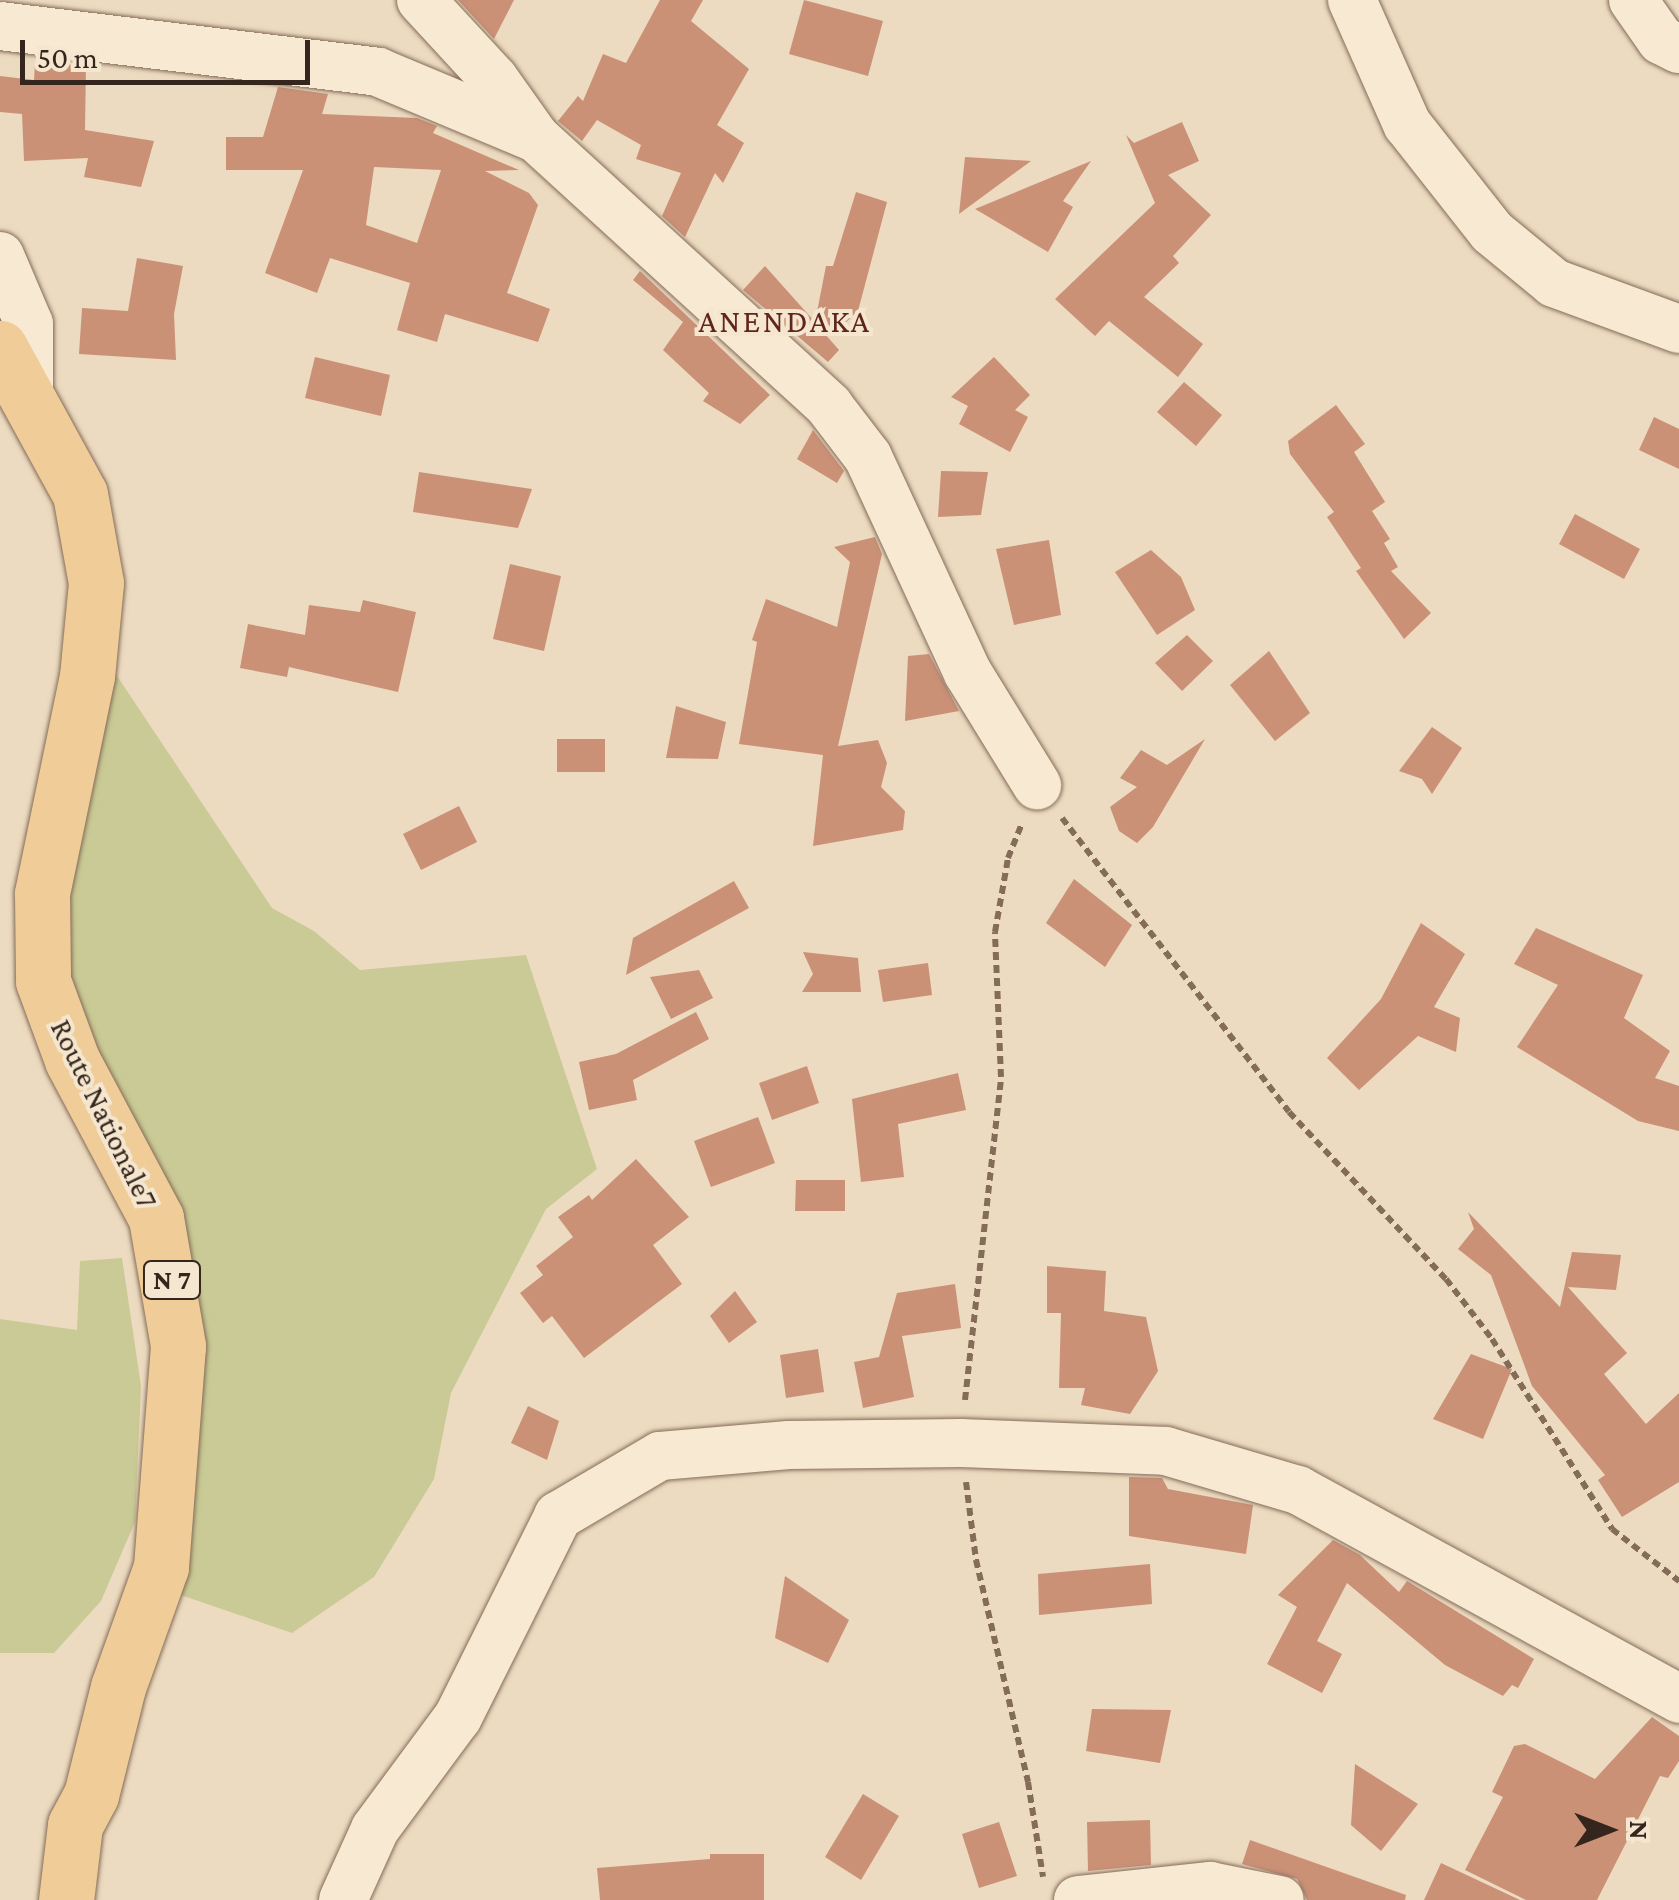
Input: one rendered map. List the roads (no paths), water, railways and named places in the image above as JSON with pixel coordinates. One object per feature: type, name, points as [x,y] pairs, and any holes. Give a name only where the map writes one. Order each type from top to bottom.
[{"type":"main road","name":"N 7","points":[[0,348],[29,396]]},
{"type":"main road","name":"Route Nationale7","points":[[29,396],[80,494],[96,583],[87,676],[42,894],[43,981],[72,1060],[156,1218],[178,1346],[161,1566],[118,1687],[91,1795],[75,1825],[66,1900]]},
{"type":"street","points":[[421,0],[494,79],[536,138],[838,418],[868,457],[968,673],[1038,785]]},
{"type":"street","points":[[1352,0],[1407,124],[1492,232],[1554,282],[1679,328]]},
{"type":"street","points":[[1633,0],[1661,40],[1679,49]]},
{"type":"street","points":[[0,26],[378,72],[536,138]]},
{"type":"street","points":[[0,256],[29,324],[29,396]]},
{"type":"street","points":[[343,1900],[376,1829],[458,1717],[558,1516],[660,1456],[788,1445],[961,1443],[1166,1451],[1298,1490],[1679,1698]]},
{"type":"street","points":[[1061,1894],[1210,1886],[1280,1900]]},
{"type":"district","name":"ANENDAKA","points":[[785,321]]}]
